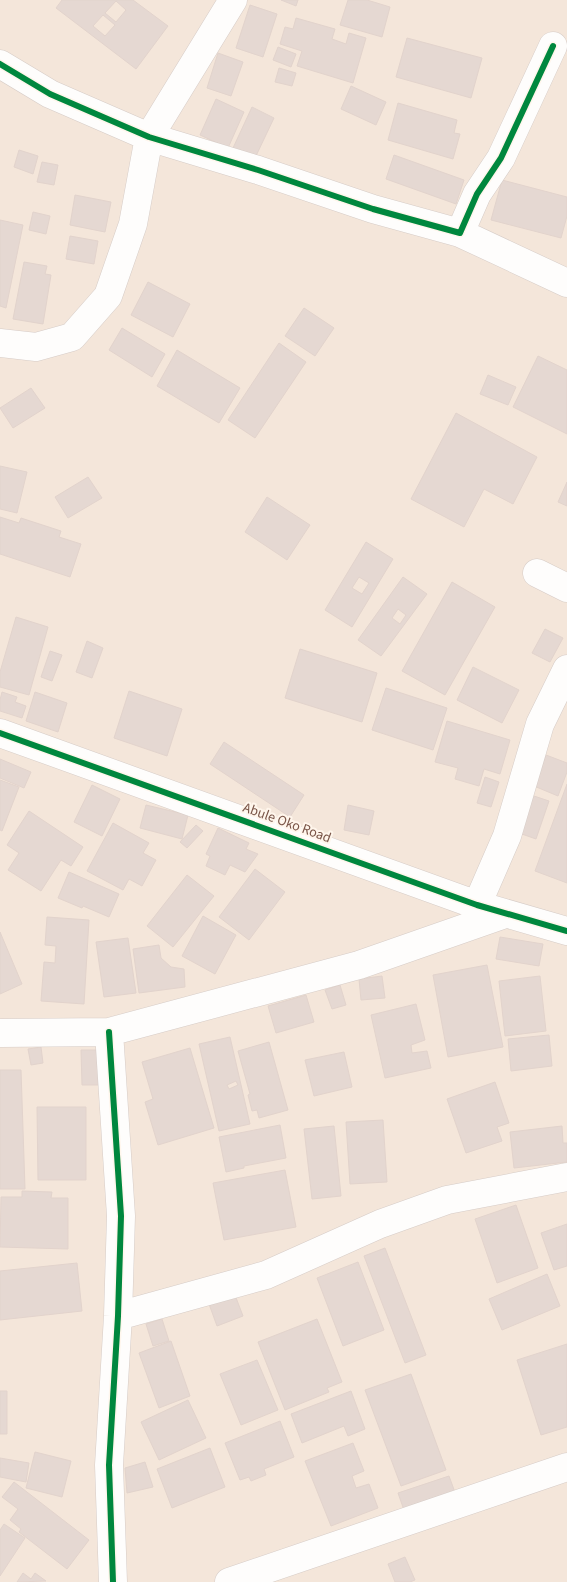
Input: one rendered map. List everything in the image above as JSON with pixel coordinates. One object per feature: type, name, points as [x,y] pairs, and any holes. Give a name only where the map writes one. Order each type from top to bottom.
[{"type":"street","points":[[0,343],[36,347],[72,337],[108,296],[133,224],[150,138],[233,0]]},
{"type":"street","points":[[460,233],[478,194],[501,158],[553,46]]},
{"type":"street","points":[[0,64],[50,94],[150,138],[258,170],[373,209],[460,233],[567,283]]},
{"type":"street","points":[[537,572],[567,588]]},
{"type":"street","points":[[477,905],[507,836],[540,724],[567,669]]},
{"type":"street","name":"Abule Oko Road","points":[[0,732],[477,905],[567,932]]},
{"type":"street","points":[[0,1033],[109,1032],[359,965],[504,914]]},
{"type":"street","points":[[109,1032],[121,1216],[118,1316],[109,1465],[113,1582]]},
{"type":"street","points":[[118,1316],[266,1274],[380,1224],[447,1200],[567,1177]]},
{"type":"street","points":[[229,1582],[567,1467]]},
{"type":"shaded area","points":[[0,0],[567,0],[567,1582],[0,1582]]},
{"type":"building","points":[[62,0],[133,0],[168,26],[136,69],[56,8]],"holes":[[[116,1],[126,10],[116,22],[105,13]],[[103,15],[115,25],[105,36],[93,26]]]},
{"type":"building","points":[[281,0],[298,0],[296,6]]},
{"type":"building","points":[[348,0],[367,0],[390,7],[382,37],[340,25]]},
{"type":"building","points":[[250,5],[277,14],[263,57],[236,48]]},
{"type":"building","points":[[296,18],[335,29],[332,39],[346,44],[349,33],[366,38],[353,83],[297,66],[302,51],[280,44],[285,27],[293,29]]},
{"type":"building","points":[[407,38],[482,58],[471,98],[396,77]]},
{"type":"building","points":[[278,47],[296,54],[291,67],[273,60]]},
{"type":"building","points":[[218,53],[243,62],[231,96],[207,88]]},
{"type":"building","points":[[279,68],[296,73],[292,86],[275,82]]},
{"type":"building","points":[[351,86],[386,102],[376,125],[341,109]]},
{"type":"building","points":[[216,99],[244,112],[228,148],[200,135]]},
{"type":"building","points":[[398,103],[457,120],[454,133],[460,134],[453,159],[388,140]]},
{"type":"building","points":[[252,107],[274,118],[255,158],[233,148]]},
{"type":"building","points":[[19,150],[38,156],[33,174],[14,167]]},
{"type":"building","points":[[394,155],[464,180],[456,204],[386,179]]},
{"type":"building","points":[[42,162],[58,165],[54,185],[37,182]]},
{"type":"building","points":[[502,180],[567,197],[567,216],[561,238],[491,220]]},
{"type":"building","points":[[75,195],[111,202],[105,232],[70,225]]},
{"type":"building","points":[[33,212],[50,216],[46,234],[29,230]]},
{"type":"building","points":[[0,220],[23,225],[6,308],[0,306]]},
{"type":"building","points":[[70,236],[98,241],[94,264],[66,259]]},
{"type":"building","points":[[24,262],[47,266],[45,274],[51,275],[43,324],[13,319]]},
{"type":"building","points":[[148,282],[190,304],[173,337],[131,315]]},
{"type":"building","points":[[304,308],[334,328],[315,356],[285,336]]},
{"type":"building","points":[[122,328],[165,354],[152,377],[109,350]]},
{"type":"building","points":[[279,343],[306,362],[255,438],[228,420]]},
{"type":"building","points":[[177,350],[240,388],[219,423],[157,386]]},
{"type":"building","points":[[538,356],[567,370],[567,434],[513,407]]},
{"type":"building","points":[[488,375],[516,387],[508,405],[480,394]]},
{"type":"building","points":[[31,388],[45,408],[13,428],[0,408]]},
{"type":"building","points":[[456,413],[537,457],[513,504],[484,489],[464,527],[411,499]]},
{"type":"building","points":[[0,466],[27,472],[17,513],[0,509]]},
{"type":"building","points":[[88,477],[102,498],[68,518],[55,497]]},
{"type":"building","points":[[567,482],[567,506],[558,502]]},
{"type":"building","points":[[267,497],[310,525],[287,560],[245,532]]},
{"type":"building","points":[[0,517],[19,523],[21,518],[61,531],[59,537],[81,544],[70,577],[0,554]]},
{"type":"building","points":[[366,542],[393,559],[352,627],[325,610]],"holes":[[[359,577],[369,583],[362,594],[352,588]]]},
{"type":"building","points":[[403,577],[427,594],[381,656],[358,640]],"holes":[[[398,609],[406,615],[400,624],[392,618]]]},
{"type":"building","points":[[452,582],[495,607],[445,695],[402,671]]},
{"type":"building","points":[[16,617],[48,627],[29,695],[0,687],[0,672]]},
{"type":"building","points":[[545,629],[563,638],[550,662],[532,653]]},
{"type":"building","points":[[87,641],[103,648],[92,678],[76,672]]},
{"type":"building","points":[[300,649],[377,673],[362,722],[285,698]]},
{"type":"building","points":[[50,651],[62,655],[52,681],[41,677]]},
{"type":"building","points":[[473,667],[519,690],[502,723],[457,700]]},
{"type":"building","points":[[386,688],[447,708],[433,750],[372,730]]},
{"type":"building","points":[[129,691],[182,709],[167,756],[114,738]]},
{"type":"building","points":[[2,692],[17,697],[15,702],[26,706],[22,718],[0,711]]},
{"type":"building","points":[[35,692],[67,703],[58,732],[26,721]]},
{"type":"building","points":[[447,721],[510,740],[500,774],[484,769],[479,786],[455,779],[458,768],[435,762]]},
{"type":"building","points":[[224,742],[304,795],[290,817],[210,764]]},
{"type":"building","points":[[546,755],[567,763],[567,772],[558,796],[534,786]]},
{"type":"building","points":[[0,759],[31,772],[24,788],[0,778]]},
{"type":"building","points":[[485,777],[499,782],[491,807],[477,803]]},
{"type":"building","points":[[0,780],[19,787],[2,831],[0,830]]},
{"type":"building","points":[[567,784],[567,883],[535,871]]},
{"type":"building","points":[[92,785],[120,799],[102,836],[74,822]]},
{"type":"building","points":[[531,795],[549,801],[536,839],[519,833]]},
{"type":"building","points":[[146,805],[188,815],[182,839],[140,828]]},
{"type":"building","points":[[348,805],[374,811],[369,835],[344,830]]},
{"type":"building","points":[[29,811],[83,847],[71,866],[61,860],[41,891],[8,870],[19,853],[7,845]]},
{"type":"building","points":[[113,823],[149,843],[143,853],[156,860],[142,886],[129,879],[123,890],[87,871]]},
{"type":"building","points":[[196,825],[203,831],[187,848],[180,842]]},
{"type":"building","points":[[218,828],[249,843],[246,849],[258,854],[245,872],[230,865],[225,875],[206,866],[210,856],[206,854]]},
{"type":"building","points":[[255,869],[285,892],[249,940],[219,917]]},
{"type":"building","points":[[69,872],[119,894],[109,917],[58,898]]},
{"type":"building","points":[[187,875],[214,896],[173,947],[147,926]]},
{"type":"building","points":[[203,916],[236,935],[215,974],[182,956]]},
{"type":"building","points":[[47,917],[89,920],[84,1004],[41,1001],[44,962],[55,963],[56,946],[45,945]]},
{"type":"building","points":[[0,932],[22,984],[0,994]]},
{"type":"building","points":[[500,937],[543,944],[539,966],[496,959]]},
{"type":"building","points":[[128,938],[136,993],[104,997],[96,942]]},
{"type":"building","points":[[159,945],[161,958],[171,967],[184,969],[185,987],[139,993],[133,949]]},
{"type":"building","points":[[487,965],[503,1047],[448,1057],[433,975]]},
{"type":"building","points":[[382,976],[385,998],[361,1000],[359,979]]},
{"type":"building","points":[[540,976],[546,1031],[505,1036],[499,981]]},
{"type":"building","points":[[340,985],[346,1005],[332,1009],[325,990]]},
{"type":"building","points":[[306,995],[314,1022],[276,1033],[268,1006]]},
{"type":"building","points":[[416,1004],[425,1040],[411,1045],[412,1053],[427,1051],[431,1068],[385,1078],[371,1015]]},
{"type":"building","points":[[549,1035],[552,1066],[511,1071],[508,1039]]},
{"type":"building","points":[[230,1037],[250,1124],[219,1131],[199,1044]],"holes":[[[236,1081],[238,1085],[229,1089],[227,1085]]]},
{"type":"building","points":[[269,1042],[288,1110],[259,1118],[257,1110],[252,1111],[248,1095],[250,1094],[238,1051]]},
{"type":"building","points":[[41,1047],[43,1063],[31,1065],[28,1049]]},
{"type":"building","points":[[190,1048],[214,1128],[158,1145],[145,1102],[153,1099],[142,1062]]},
{"type":"building","points":[[81,1050],[103,1050],[103,1085],[82,1085]]},
{"type":"building","points":[[344,1052],[352,1087],[314,1096],[305,1060]]},
{"type":"building","points":[[0,1070],[21,1070],[25,1189],[0,1189]]},
{"type":"building","points":[[495,1082],[509,1123],[497,1127],[502,1141],[466,1153],[447,1099]]},
{"type":"building","points":[[37,1107],[86,1107],[86,1180],[38,1180]]},
{"type":"building","points":[[383,1120],[387,1182],[350,1184],[346,1122]]},
{"type":"building","points":[[280,1125],[286,1158],[244,1166],[244,1168],[226,1172],[219,1137]]},
{"type":"building","points":[[334,1126],[341,1196],[312,1199],[304,1129]]},
{"type":"building","points":[[562,1126],[563,1143],[567,1143],[567,1162],[514,1168],[510,1132]]},
{"type":"building","points":[[285,1170],[296,1227],[224,1240],[213,1183]]},
{"type":"building","points":[[22,1191],[52,1192],[51,1198],[68,1198],[68,1249],[0,1247],[1,1197],[22,1197]]},
{"type":"building","points":[[516,1205],[538,1268],[497,1283],[475,1219]]},
{"type":"building","points":[[567,1224],[567,1266],[554,1270],[541,1233]]},
{"type":"building","points":[[385,1248],[426,1355],[405,1363],[364,1256]]},
{"type":"building","points":[[358,1262],[384,1330],[343,1346],[317,1278]]},
{"type":"building","points":[[77,1263],[82,1311],[0,1320],[0,1271]]},
{"type":"building","points":[[547,1274],[560,1306],[502,1330],[489,1299]]},
{"type":"building","points":[[235,1295],[243,1316],[217,1326],[209,1304]]},
{"type":"building","points":[[162,1319],[169,1341],[153,1346],[146,1324]]},
{"type":"building","points":[[317,1319],[342,1382],[327,1388],[329,1392],[285,1410],[258,1342]]},
{"type":"building","points":[[171,1341],[190,1396],[159,1408],[139,1353]]},
{"type":"building","points":[[567,1344],[567,1427],[541,1435],[517,1360]]},
{"type":"building","points":[[257,1360],[278,1410],[241,1425],[220,1374]]},
{"type":"building","points":[[411,1374],[446,1470],[401,1486],[365,1390]]},
{"type":"building","points":[[0,1391],[7,1391],[7,1434],[0,1434]]},
{"type":"building","points":[[351,1391],[365,1429],[348,1436],[344,1426],[302,1443],[291,1414]]},
{"type":"building","points":[[188,1400],[206,1438],[159,1460],[141,1422]]},
{"type":"building","points":[[280,1421],[294,1457],[264,1469],[266,1475],[251,1481],[249,1477],[240,1480],[225,1443]]},
{"type":"building","points":[[353,1443],[364,1471],[352,1476],[356,1488],[369,1484],[378,1508],[331,1526],[305,1461]]},
{"type":"building","points":[[210,1448],[225,1487],[172,1508],[157,1469]]},
{"type":"building","points":[[35,1452],[71,1461],[62,1497],[26,1488]]},
{"type":"building","points":[[0,1458],[29,1463],[26,1482],[0,1477]]},
{"type":"building","points":[[145,1462],[153,1487],[127,1493],[125,1468]]},
{"type":"building","points":[[449,1476],[456,1495],[405,1513],[398,1493]]},
{"type":"building","points":[[14,1482],[89,1540],[67,1569],[19,1532],[21,1529],[10,1520],[18,1509],[2,1497]]},
{"type":"building","points":[[4,1524],[25,1538],[0,1576],[0,1530]]},
{"type":"building","points":[[405,1557],[415,1580],[395,1582],[388,1564]]},
{"type":"building","points":[[23,1573],[31,1579],[35,1573],[46,1581],[17,1582]]},
{"type":"cycle path","points":[[0,64],[50,94],[149,137],[258,170],[373,209],[460,233],[477,194],[501,158],[553,46]]},
{"type":"cycle path","points":[[0,733],[477,905],[567,931]]},
{"type":"cycle path","points":[[109,1032],[121,1216],[118,1316],[109,1465],[113,1582]]}]
